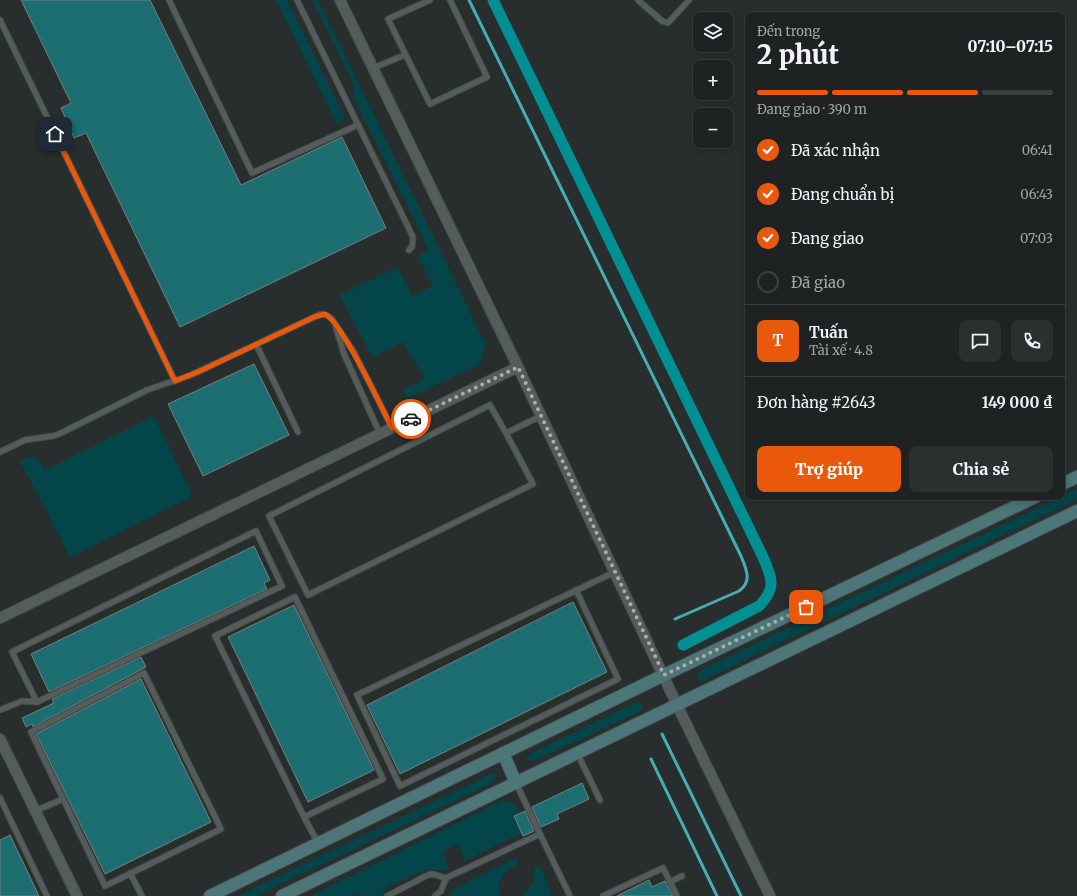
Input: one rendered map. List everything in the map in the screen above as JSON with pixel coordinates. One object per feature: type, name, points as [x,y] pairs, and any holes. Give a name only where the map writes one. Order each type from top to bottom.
[{"type":"street","points":[[340,0],[518,367],[677,705],[770,896]]},
{"type":"street","points":[[0,618],[518,367]]},
{"type":"street","points":[[1065,483],[1077,477]]},
{"type":"street","points":[[210,896],[664,675],[1029,500]]},
{"type":"street","points":[[282,896],[1077,511]]},
{"type":"street","points":[[0,739],[77,896]]},
{"type":"street","points":[[503,753],[516,783]]},
{"type":"lane","points":[[169,0],[252,173],[358,125]]},
{"type":"lane","points":[[297,0],[413,237],[412,247],[409,250]]},
{"type":"lane","points":[[430,0],[388,19],[430,104],[487,77],[450,0]]},
{"type":"lane","points":[[638,0],[662,21],[668,23],[689,0]]},
{"type":"lane","points":[[0,20],[175,381]]},
{"type":"lane","points":[[373,68],[405,55]]},
{"type":"lane","points":[[0,452],[25,440],[53,436],[148,390],[191,375],[321,314],[328,316],[334,322],[354,352],[392,428]]},
{"type":"lane","points":[[334,322],[344,354],[380,434]]},
{"type":"lane","points":[[256,344],[298,432]]},
{"type":"lane","points":[[490,405],[506,433],[533,484],[308,595],[269,516],[490,405]]},
{"type":"lane","points":[[506,433],[541,416]]},
{"type":"lane","points":[[0,710],[22,701],[37,702],[282,586],[256,532],[12,652],[37,702]]},
{"type":"lane","points":[[576,590],[618,679],[400,786],[357,695],[576,590],[615,572]]},
{"type":"lane","points":[[304,817],[384,780],[295,597],[215,636],[304,817],[318,843]]},
{"type":"lane","points":[[144,673],[221,829],[130,873],[105,886],[31,732],[144,673]]},
{"type":"lane","points":[[577,753],[600,800]]},
{"type":"lane","points":[[516,783],[570,896]]},
{"type":"lane","points":[[0,798],[47,896]]},
{"type":"lane","points":[[35,811],[63,799]]},
{"type":"lane","points":[[435,896],[440,891],[446,878],[540,834]]},
{"type":"lane","points":[[603,896],[663,868],[677,896]]},
{"type":"lane","points":[[130,873],[142,896]]},
{"type":"lane","points":[[387,896],[428,875],[432,874],[446,878]]},
{"type":"lane","points":[[670,882],[682,876]]},
{"type":"shaded area","points":[[276,0],[287,0],[344,116],[344,121],[337,125]]},
{"type":"shaded area","points":[[312,0],[318,0],[486,345],[479,365],[407,398],[403,390],[425,379],[403,342],[372,357],[340,295],[398,267],[412,296],[433,286],[418,256],[429,250],[353,96],[355,87]]},
{"type":"shaded area","points":[[154,416],[193,496],[70,557],[20,461],[30,457],[36,457],[45,470]]},
{"type":"shaded area","points":[[1077,489],[1077,499],[704,680],[701,681],[698,679],[697,675],[703,669],[1054,500],[1065,500],[1065,495]]},
{"type":"shaded area","points":[[635,703],[642,704],[643,706],[641,711],[536,760],[529,760],[528,757],[530,754]]},
{"type":"shaded area","points":[[491,774],[495,775],[496,778],[492,783],[256,896],[238,896]]},
{"type":"shaded area","points":[[503,800],[510,803],[513,802],[519,812],[513,816],[521,833],[465,861],[458,844],[443,851],[449,869],[427,870],[420,872],[387,888],[380,896],[361,896],[358,892],[350,896],[311,896]]},
{"type":"shaded area","points":[[515,858],[519,863],[502,876],[500,881],[499,891],[501,896],[449,896],[456,888]]},
{"type":"shaded area","points":[[540,866],[552,894],[549,896],[521,896],[532,884],[535,872],[534,868]]},
{"type":"building","points":[[21,0],[150,0],[241,185],[342,137],[386,228],[180,327],[86,133],[74,138],[61,108],[71,103]]},
{"type":"building","points":[[254,364],[289,435],[203,476],[168,404]]},
{"type":"building","points":[[254,546],[270,580],[264,583],[267,589],[49,692],[31,654]]},
{"type":"building","points":[[573,602],[607,672],[400,774],[367,705]]},
{"type":"building","points":[[294,605],[374,770],[308,802],[228,637]]},
{"type":"building","points":[[141,657],[146,667],[33,727],[32,724],[26,727],[22,718],[54,703],[52,699]]},
{"type":"building","points":[[141,679],[211,822],[105,874],[36,734]]},
{"type":"building","points":[[582,783],[589,799],[557,814],[559,819],[541,827],[532,807]]},
{"type":"building","points":[[525,811],[534,831],[523,836],[514,816]]},
{"type":"building","points":[[10,835],[39,896],[0,896],[0,840]]},
{"type":"building","points":[[649,880],[652,887],[665,881],[673,896],[617,896]]},
{"type":"waterway","points":[[469,0],[745,566],[747,579],[746,583],[739,591],[675,619]]},
{"type":"waterway","points":[[493,0],[762,555],[770,575],[771,587],[769,593],[759,606],[683,645]]},
{"type":"waterway","points":[[662,734],[741,896]]},
{"type":"waterway","points":[[651,759],[717,896]]},
{"type":"way so far","points":[[411,419],[518,367],[664,675],[806,607]]},
{"type":"route","points":[[55,134],[175,381],[200,371],[314,317],[325,314],[332,319],[354,352],[392,428],[411,419]]}]
